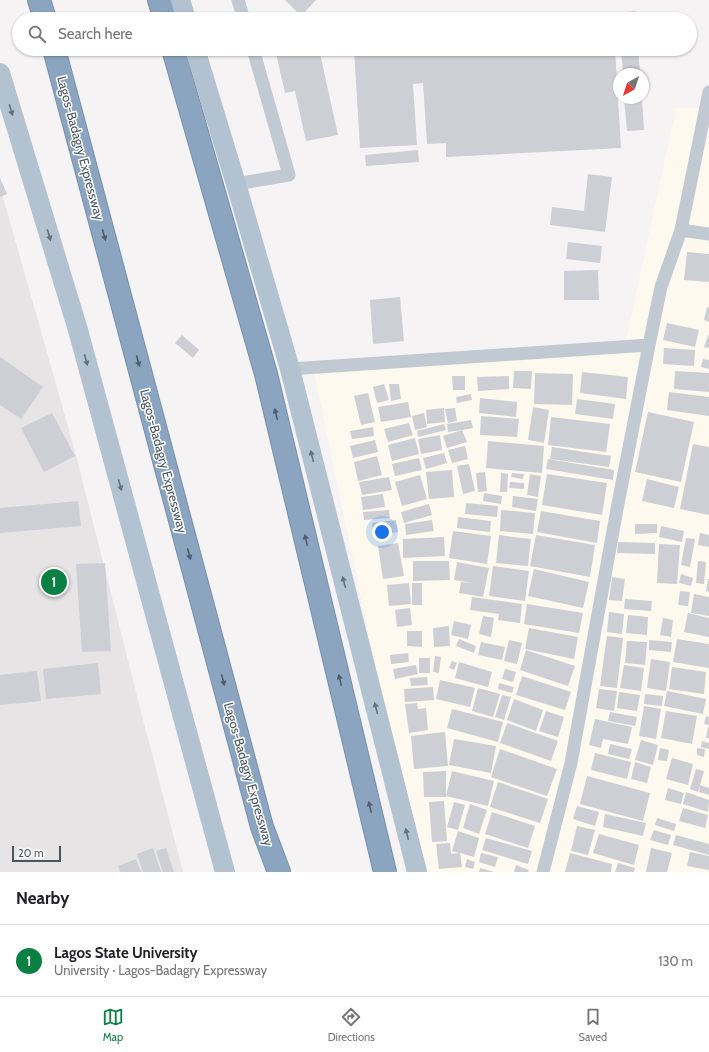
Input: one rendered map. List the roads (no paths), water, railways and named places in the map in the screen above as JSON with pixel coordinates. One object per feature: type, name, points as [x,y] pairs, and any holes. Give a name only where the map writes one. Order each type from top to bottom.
[{"type":"highway","points":[[39,0],[43,12]]},
{"type":"highway","points":[[159,0],[163,12]]},
{"type":"highway","name":"Lagos-Badagry Expressway","points":[[56,56],[262,827],[279,872]]},
{"type":"highway","points":[[175,56],[266,374],[385,872]]},
{"type":"main road","points":[[180,0],[184,12]]},
{"type":"main road","points":[[197,56],[290,369],[417,872]]},
{"type":"main road","points":[[0,73],[78,330],[225,872]]},
{"type":"street","points":[[238,0],[242,12]]},
{"type":"street","points":[[236,184],[289,175],[255,56]]},
{"type":"street","points":[[543,872],[571,763],[617,509],[661,287],[681,230],[709,92]]},
{"type":"street","points":[[681,230],[709,234]]},
{"type":"street","points":[[290,369],[649,345]]},
{"type":"place","name":"Lagos State University","points":[[54,582]]}]
